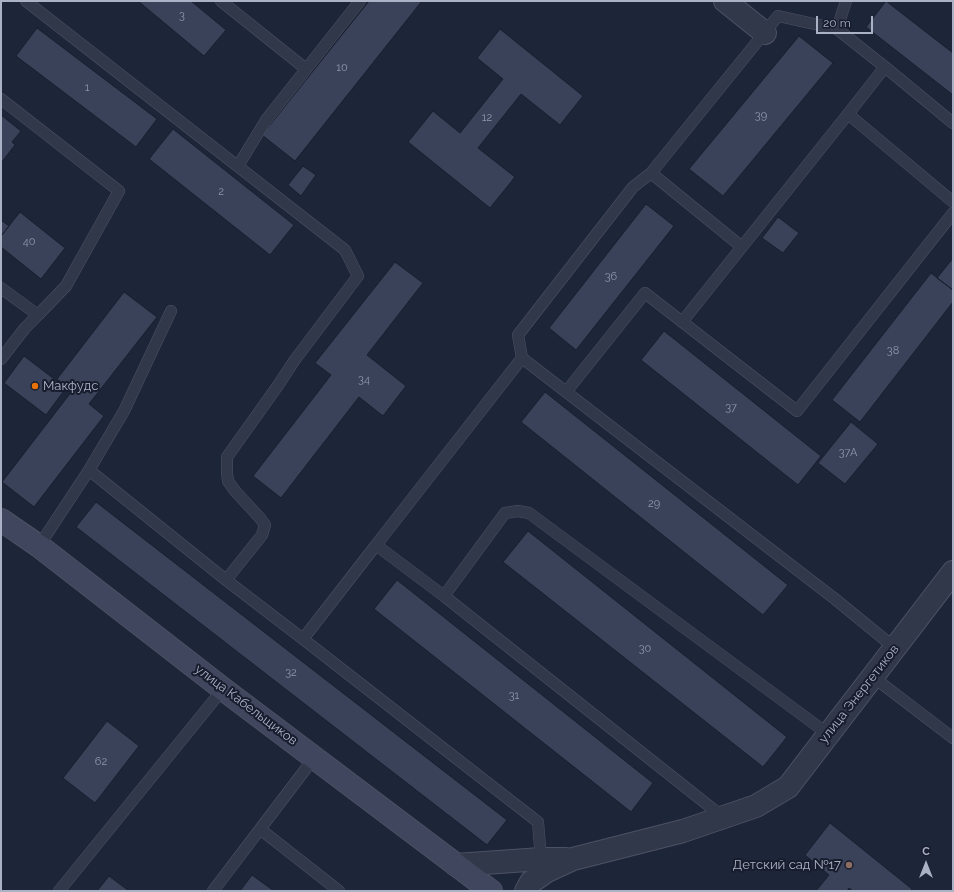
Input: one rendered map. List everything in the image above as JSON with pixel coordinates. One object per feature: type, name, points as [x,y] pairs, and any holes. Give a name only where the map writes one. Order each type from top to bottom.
[{"type":"street","points":[[725,1],[765,33]]},
{"type":"street","name":"улица Кабельщиков","points":[[1,520],[39,546],[314,758],[456,865],[485,889]]},
{"type":"street","name":"улица Энергетиков","points":[[573,859],[683,831],[756,806],[788,787],[953,572]]},
{"type":"street","points":[[456,865],[541,859],[573,859]]},
{"type":"street","points":[[526,891],[531,882],[547,870],[573,859]]},
{"type":"lane","points":[[26,1],[345,250],[358,276],[294,360],[279,384],[227,457],[228,481],[265,524],[262,535],[226,580]]},
{"type":"lane","points":[[222,1],[306,69]]},
{"type":"lane","points":[[238,166],[266,120],[360,1]]},
{"type":"lane","points":[[837,29],[846,1]]},
{"type":"lane","points":[[895,648],[835,599],[522,358],[518,335],[633,187],[651,172],[778,16],[837,29],[953,123]]},
{"type":"lane","points":[[682,322],[885,67]]},
{"type":"lane","points":[[1,99],[119,191],[66,286],[25,328],[1,359]]},
{"type":"lane","points":[[848,114],[953,202]]},
{"type":"lane","points":[[651,172],[742,247]]},
{"type":"lane","points":[[566,392],[645,293],[797,411],[953,213]]},
{"type":"lane","points":[[1,288],[38,315]]},
{"type":"lane","points":[[39,546],[89,470],[124,411],[171,311]]},
{"type":"lane","points":[[303,639],[522,358]]},
{"type":"lane","points":[[89,470],[226,580],[538,822],[541,859]]},
{"type":"lane","points":[[444,596],[505,514],[518,511],[529,513],[828,734]]},
{"type":"lane","points":[[376,545],[444,596],[723,817]]},
{"type":"lane","points":[[873,676],[953,738]]},
{"type":"lane","points":[[59,891],[223,688]]},
{"type":"lane","points":[[213,891],[314,758]]},
{"type":"lane","points":[[260,829],[339,891]]},
{"type":"building","points":[[138,1],[191,1],[226,30],[204,56]]},
{"type":"building","points":[[369,1],[422,1],[295,161],[262,135]]},
{"type":"building","points":[[886,1],[953,53],[953,95],[866,27]]},
{"type":"building","points":[[37,28],[157,119],[136,147],[16,56]]},
{"type":"building","points":[[500,29],[583,96],[560,125],[521,94],[478,148],[515,177],[490,208],[408,142],[433,111],[460,133],[503,79],[477,58]]},
{"type":"building","points":[[799,36],[833,63],[723,196],[689,169]]},
{"type":"building","points":[[1,115],[21,131],[12,142],[15,145],[1,163]]},
{"type":"building","points":[[173,129],[294,225],[270,255],[149,159]]},
{"type":"building","points":[[303,166],[316,175],[301,196],[288,185]]},
{"type":"building","points":[[646,204],[674,226],[576,350],[549,328]]},
{"type":"building","points":[[20,212],[65,248],[41,279],[1,247],[1,236]]},
{"type":"building","points":[[778,217],[799,233],[783,253],[762,238]]},
{"type":"building","points":[[1,220],[9,226],[1,236]]},
{"type":"building","points":[[953,258],[953,290],[937,278]]},
{"type":"building","points":[[395,262],[423,283],[367,355],[406,386],[383,416],[359,397],[281,498],[253,476],[331,375],[315,363]]},
{"type":"building","points":[[931,273],[953,290],[953,302],[860,422],[832,400]]},
{"type":"building","points":[[124,292],[157,317],[89,404],[104,416],[34,507],[2,482],[72,391],[57,379]]},
{"type":"building","points":[[664,331],[821,456],[798,485],[641,360]]},
{"type":"building","name":"Макфудс","points":[[24,356],[66,388],[46,415],[4,383]]},
{"type":"building","points":[[545,392],[788,585],[763,615],[521,422]]},
{"type":"building","points":[[851,422],[878,444],[845,484],[818,463]]},
{"type":"building","points":[[96,502],[507,820],[487,845],[76,527]]},
{"type":"building","points":[[528,531],[787,737],[763,767],[503,562]]},
{"type":"building","points":[[397,580],[653,783],[631,812],[374,609]]},
{"type":"building","points":[[107,721],[139,746],[95,803],[63,778]]},
{"type":"building","name":"Детский сад №17","points":[[830,823],[912,889],[910,891],[853,891],[849,888],[847,891],[816,891],[829,875],[805,855]]},
{"type":"building","points":[[252,875],[274,891],[240,891]]},
{"type":"building","points":[[109,876],[129,891],[97,891]]},
{"type":"place","name":"Макфудс","points":[[35,386]]},
{"type":"place","name":"Детский сад №17","points":[[849,865]]}]
